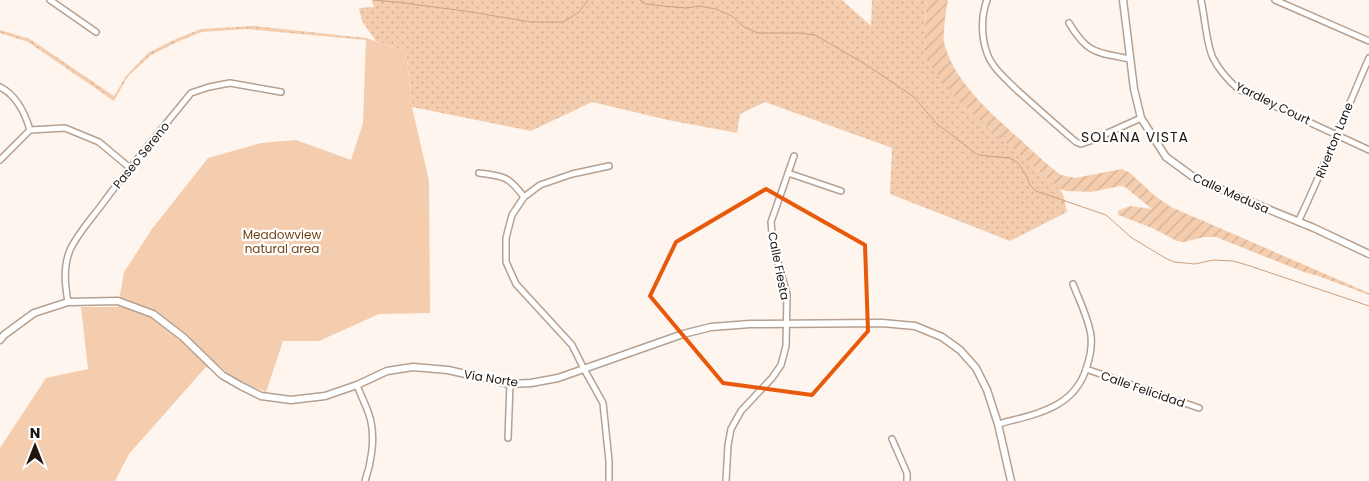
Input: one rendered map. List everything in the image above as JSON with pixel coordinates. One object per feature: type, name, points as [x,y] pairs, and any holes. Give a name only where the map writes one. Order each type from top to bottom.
[{"type":"street","points":[[50,0],[96,32]]},
{"type":"street","points":[[987,0],[983,9],[982,25],[987,53],[995,67],[1076,142],[1081,144],[1090,141],[1141,118]]},
{"type":"street","name":"Calle Medusa","points":[[1123,0],[1134,89],[1141,118],[1166,157],[1192,176],[1369,254]]},
{"type":"street","name":"Yardley Court","points":[[1201,0],[1206,32],[1213,57],[1225,76],[1238,88],[1369,150]]},
{"type":"street","points":[[1275,0],[1369,40]]},
{"type":"street","points":[[1068,23],[1082,43],[1092,50],[1102,54],[1130,59]]},
{"type":"street","name":"Riverton Lane","points":[[1298,222],[1316,185],[1369,58]]},
{"type":"street","name":"Paseo Sereno","points":[[68,302],[65,284],[66,268],[70,251],[77,237],[191,93],[230,83],[282,92]]},
{"type":"street","points":[[0,87],[5,89],[24,112],[30,130]]},
{"type":"street","points":[[0,160],[30,130],[65,128],[99,142],[130,168]]},
{"type":"street","name":"Calle Fiesta","points":[[726,481],[731,429],[741,411],[772,378],[781,365],[786,346],[787,294],[773,244],[771,222],[794,156]]},
{"type":"street","points":[[609,166],[572,174],[540,185],[524,197],[512,215],[506,238],[506,262],[516,284],[572,345],[603,403],[609,461],[609,481]]},
{"type":"street","points":[[479,173],[499,176],[513,183],[524,197]]},
{"type":"street","points":[[788,173],[841,192]]},
{"type":"street","points":[[998,424],[1044,412],[1064,402],[1079,386],[1090,354],[1091,336],[1073,284]]},
{"type":"street","name":"Via Norte","points":[[0,340],[34,313],[68,302],[118,301],[153,314],[183,337],[222,375],[241,386],[261,396],[291,400],[325,396],[357,385],[387,371],[413,367],[448,370],[510,384],[531,383],[558,378],[682,334],[711,327],[750,324],[882,323],[916,326],[942,336],[960,350],[976,368],[987,390],[998,424],[1011,481]]},
{"type":"street","name":"Calle Felicidad","points":[[1086,369],[1199,408]]},
{"type":"street","points":[[508,438],[510,384]]},
{"type":"street","points":[[357,385],[371,422],[372,450],[365,481]]},
{"type":"street","points":[[892,439],[907,473],[907,481]]},
{"type":"highlighted area","points":[[766,189],[865,245],[868,331],[812,395],[723,383],[650,296],[676,242]]},
{"type":"green space","points":[[372,0],[842,0],[871,26],[872,0],[927,0],[924,32],[925,53],[960,103],[1060,189],[1067,212],[1010,241],[890,194],[892,148],[765,102],[740,114],[737,133],[668,120],[592,102],[531,131],[412,107],[406,51],[376,41],[362,21],[359,8],[374,7]]},
{"type":"green space","points":[[927,0],[948,0],[944,42],[956,71],[965,84],[988,110],[1061,175],[1075,178],[1122,169],[1130,173],[1155,196],[1171,207],[1369,293],[1369,295],[1301,271],[1216,237],[1204,237],[1184,242],[1177,241],[1152,228],[1118,215],[1118,211],[1130,206],[1152,209],[1125,187],[1120,186],[1091,192],[1060,189],[960,103],[929,64],[925,53],[924,32]]},
{"type":"green space","points":[[253,26],[366,38],[366,40],[247,29],[202,32],[151,55],[128,76],[114,101],[28,42],[0,33],[0,30],[30,39],[114,96],[126,76],[148,53],[201,29]]},
{"type":"green space","name":"Meadowview natural area","points":[[366,38],[406,51],[412,107],[429,181],[430,313],[379,314],[319,341],[283,341],[266,392],[240,381],[218,365],[205,368],[129,454],[115,481],[0,481],[0,448],[46,378],[88,369],[81,307],[118,307],[124,272],[152,229],[208,158],[261,143],[296,140],[351,160],[363,123]]},
{"type":"waterway","points":[[373,0],[465,11],[531,22],[563,22],[579,12],[588,0]]},
{"type":"waterway","points":[[640,0],[646,4],[686,8],[699,6],[716,9],[732,16],[744,27],[758,33],[815,35],[865,64],[914,97],[936,123],[978,155],[1010,158],[1018,163],[1030,185],[1036,191],[1106,215],[1132,238],[1167,259],[1174,262],[1195,264],[1213,260],[1233,261],[1369,306]]},
{"type":"district","name":"SOLANA VISTA","points":[[1135,137]]}]
